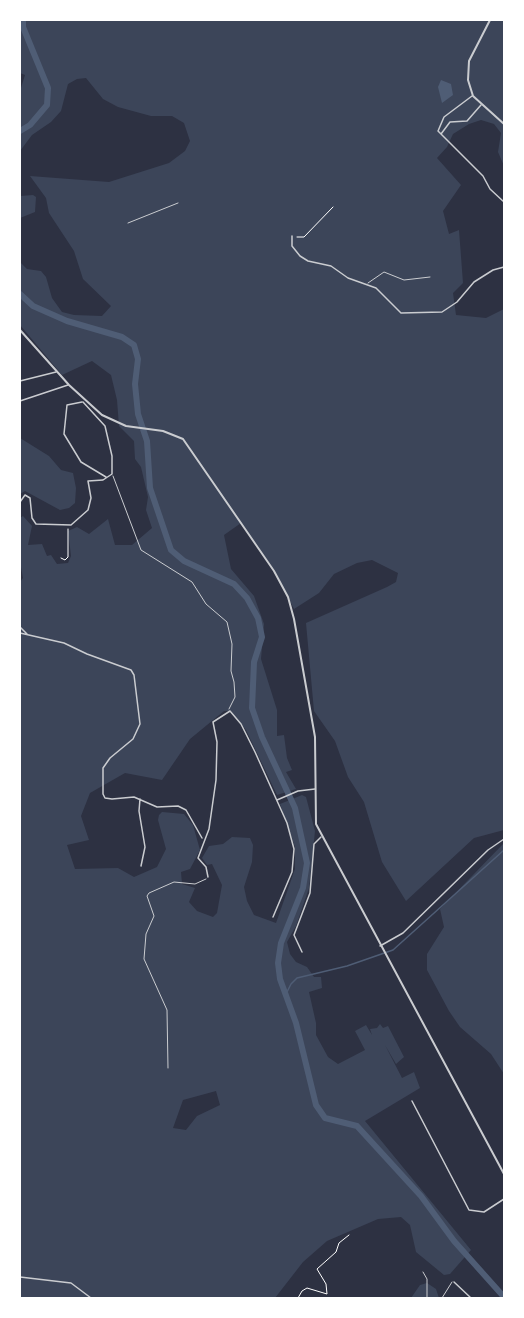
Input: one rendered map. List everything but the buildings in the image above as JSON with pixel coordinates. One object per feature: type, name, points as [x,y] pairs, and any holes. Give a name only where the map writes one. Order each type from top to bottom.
[{"type":"street","points":[[490,20],[469,61],[468,80],[473,96],[480,105],[504,124]]},
{"type":"street","points":[[473,96],[444,117],[438,128],[441,135],[483,176],[490,189],[504,202]]},
{"type":"street","points":[[441,135],[447,124],[466,121],[480,105]]},
{"type":"street","points":[[292,236],[294,249],[308,261],[331,266],[348,278],[376,288],[401,314],[442,312],[458,302],[474,282],[493,270],[504,267]]},
{"type":"street","points":[[20,330],[105,426],[112,456],[112,474],[107,478],[88,481],[91,498],[88,510],[71,525],[36,524],[32,518],[30,498],[25,495],[20,502]]},
{"type":"street","points":[[20,381],[57,372]]},
{"type":"street","points":[[20,401],[69,385]]},
{"type":"street","points":[[107,478],[81,462],[64,434],[67,405],[84,402],[102,415],[126,426],[163,431],[176,435],[187,443],[274,571],[288,597],[315,737],[316,824],[504,1174]]},
{"type":"street","points":[[20,627],[28,635]]},
{"type":"street","points":[[20,633],[64,642],[133,672],[140,724],[133,739],[110,758],[103,768],[102,792],[105,798],[140,799],[157,807],[178,806],[186,810],[199,836],[203,838]]},
{"type":"street","points":[[208,877],[206,867],[198,858],[204,846],[203,838],[209,829],[216,780],[217,742],[213,722],[225,711],[230,711],[241,724],[255,752],[287,823],[294,849],[294,862],[273,917]]},
{"type":"street","points":[[276,800],[298,791],[315,789]]},
{"type":"street","points":[[140,799],[139,810],[145,847],[141,866]]},
{"type":"street","points":[[302,952],[295,932],[312,884],[316,840],[322,837]]},
{"type":"street","points":[[381,947],[403,933],[504,839]]},
{"type":"street","points":[[412,1101],[468,1210],[482,1212],[504,1199]]},
{"type":"street","points":[[20,1277],[71,1282],[91,1299]]},
{"type":"street","points":[[454,1282],[471,1299]]},
{"type":"lane","points":[[128,223],[178,203]]},
{"type":"lane","points":[[366,284],[384,272],[404,280],[430,277]]},
{"type":"lane","points":[[112,474],[141,550],[192,582],[206,604],[226,622],[232,644],[231,671],[235,697],[230,711]]},
{"type":"lane","points":[[168,1068],[166,1010],[144,959],[146,934],[154,916],[147,896],[174,882],[195,884],[208,877]]},
{"type":"lane","points":[[423,1272],[427,1279],[427,1299]]},
{"type":"lane","points":[[442,1299],[454,1282]]},
{"type":"path","points":[[292,236],[302,238],[333,207]]},
{"type":"path","points":[[61,558],[65,560],[68,557],[67,533],[71,525]]},
{"type":"path","points":[[298,1299],[302,1291],[307,1288],[327,1294],[326,1284],[317,1269],[336,1252],[339,1243],[349,1235]]},
{"type":"shaded area","points":[[20,20],[504,20],[504,166],[498,152],[501,133],[494,124],[481,120],[453,134],[447,147],[437,158],[461,185],[443,211],[449,234],[459,230],[463,283],[453,293],[456,315],[486,318],[504,309],[504,830],[474,838],[406,901],[382,862],[364,802],[348,777],[335,741],[314,711],[306,623],[387,587],[396,582],[398,573],[372,560],[357,563],[334,574],[319,593],[294,609],[275,571],[241,523],[224,535],[231,569],[254,596],[264,624],[261,659],[277,710],[277,736],[284,735],[287,758],[292,770],[286,772],[296,789],[277,795],[246,730],[231,711],[224,711],[190,739],[162,780],[125,773],[90,793],[81,816],[89,840],[67,845],[75,869],[118,868],[134,877],[157,867],[166,849],[158,820],[159,815],[162,812],[184,814],[193,825],[200,850],[190,869],[181,872],[182,884],[195,888],[189,902],[197,911],[213,917],[217,913],[222,885],[212,864],[207,865],[202,858],[209,846],[223,844],[232,837],[250,838],[253,845],[252,862],[244,887],[247,901],[254,915],[276,923],[295,869],[295,847],[280,804],[302,795],[306,797],[315,831],[309,888],[296,926],[287,942],[290,954],[296,962],[307,967],[314,977],[321,977],[322,988],[309,992],[316,1023],[316,1035],[328,1057],[338,1064],[365,1050],[355,1031],[366,1025],[372,1035],[370,1029],[377,1028],[380,1024],[383,1028],[388,1026],[404,1057],[396,1064],[385,1045],[402,1078],[414,1072],[420,1088],[365,1121],[471,1250],[450,1274],[444,1275],[416,1252],[410,1225],[401,1217],[378,1219],[327,1241],[303,1262],[275,1298],[20,1298],[20,582],[23,578],[20,562],[20,518],[23,516],[32,526],[28,545],[42,544],[47,556],[51,555],[57,564],[68,563],[71,556],[68,531],[77,527],[89,534],[108,519],[115,545],[132,545],[152,528],[146,510],[148,497],[141,467],[135,459],[134,441],[119,426],[117,400],[111,375],[92,361],[62,375],[20,325],[20,262],[27,269],[41,271],[46,277],[52,298],[62,312],[102,316],[111,306],[83,279],[74,251],[49,213],[46,198],[30,176],[109,182],[169,163],[185,151],[190,141],[184,123],[172,116],[151,116],[118,107],[103,99],[86,78],[77,79],[68,84],[61,111],[51,122],[32,135],[20,151],[20,91],[25,75],[20,73]],"holes":[[[216,1091],[220,1105],[197,1116],[186,1130],[173,1128],[183,1100]]]},
{"type":"shaded area","points":[[441,80],[451,84],[453,95],[442,103],[438,87]]},
{"type":"shaded area","points":[[33,195],[36,197],[35,212],[20,218],[20,196]]},
{"type":"shaded area","points":[[20,438],[49,456],[61,470],[73,473],[76,488],[75,503],[69,508],[60,510],[25,491],[20,494]]},
{"type":"shaded area","points":[[504,843],[504,1074],[491,1054],[460,1027],[449,1011],[427,970],[427,954],[444,927],[440,909]]},
{"type":"shaded area","points":[[427,1283],[436,1289],[439,1298],[411,1298],[420,1285]]},
{"type":"waterway","points":[[20,131],[30,125],[47,105],[48,88],[23,27],[23,20]]},
{"type":"waterway","points":[[20,294],[33,306],[67,321],[122,337],[134,345],[138,359],[135,384],[138,414],[147,441],[150,488],[171,550],[184,561],[234,584],[247,598],[258,618],[262,637],[254,662],[252,708],[262,737],[295,808],[307,863],[303,888],[281,943],[278,963],[280,979],[296,1023],[316,1105],[325,1118],[357,1126],[421,1196],[454,1241],[504,1297]]},
{"type":"waterway","points":[[289,1005],[287,992],[297,978],[347,966],[393,950],[504,850]]}]
